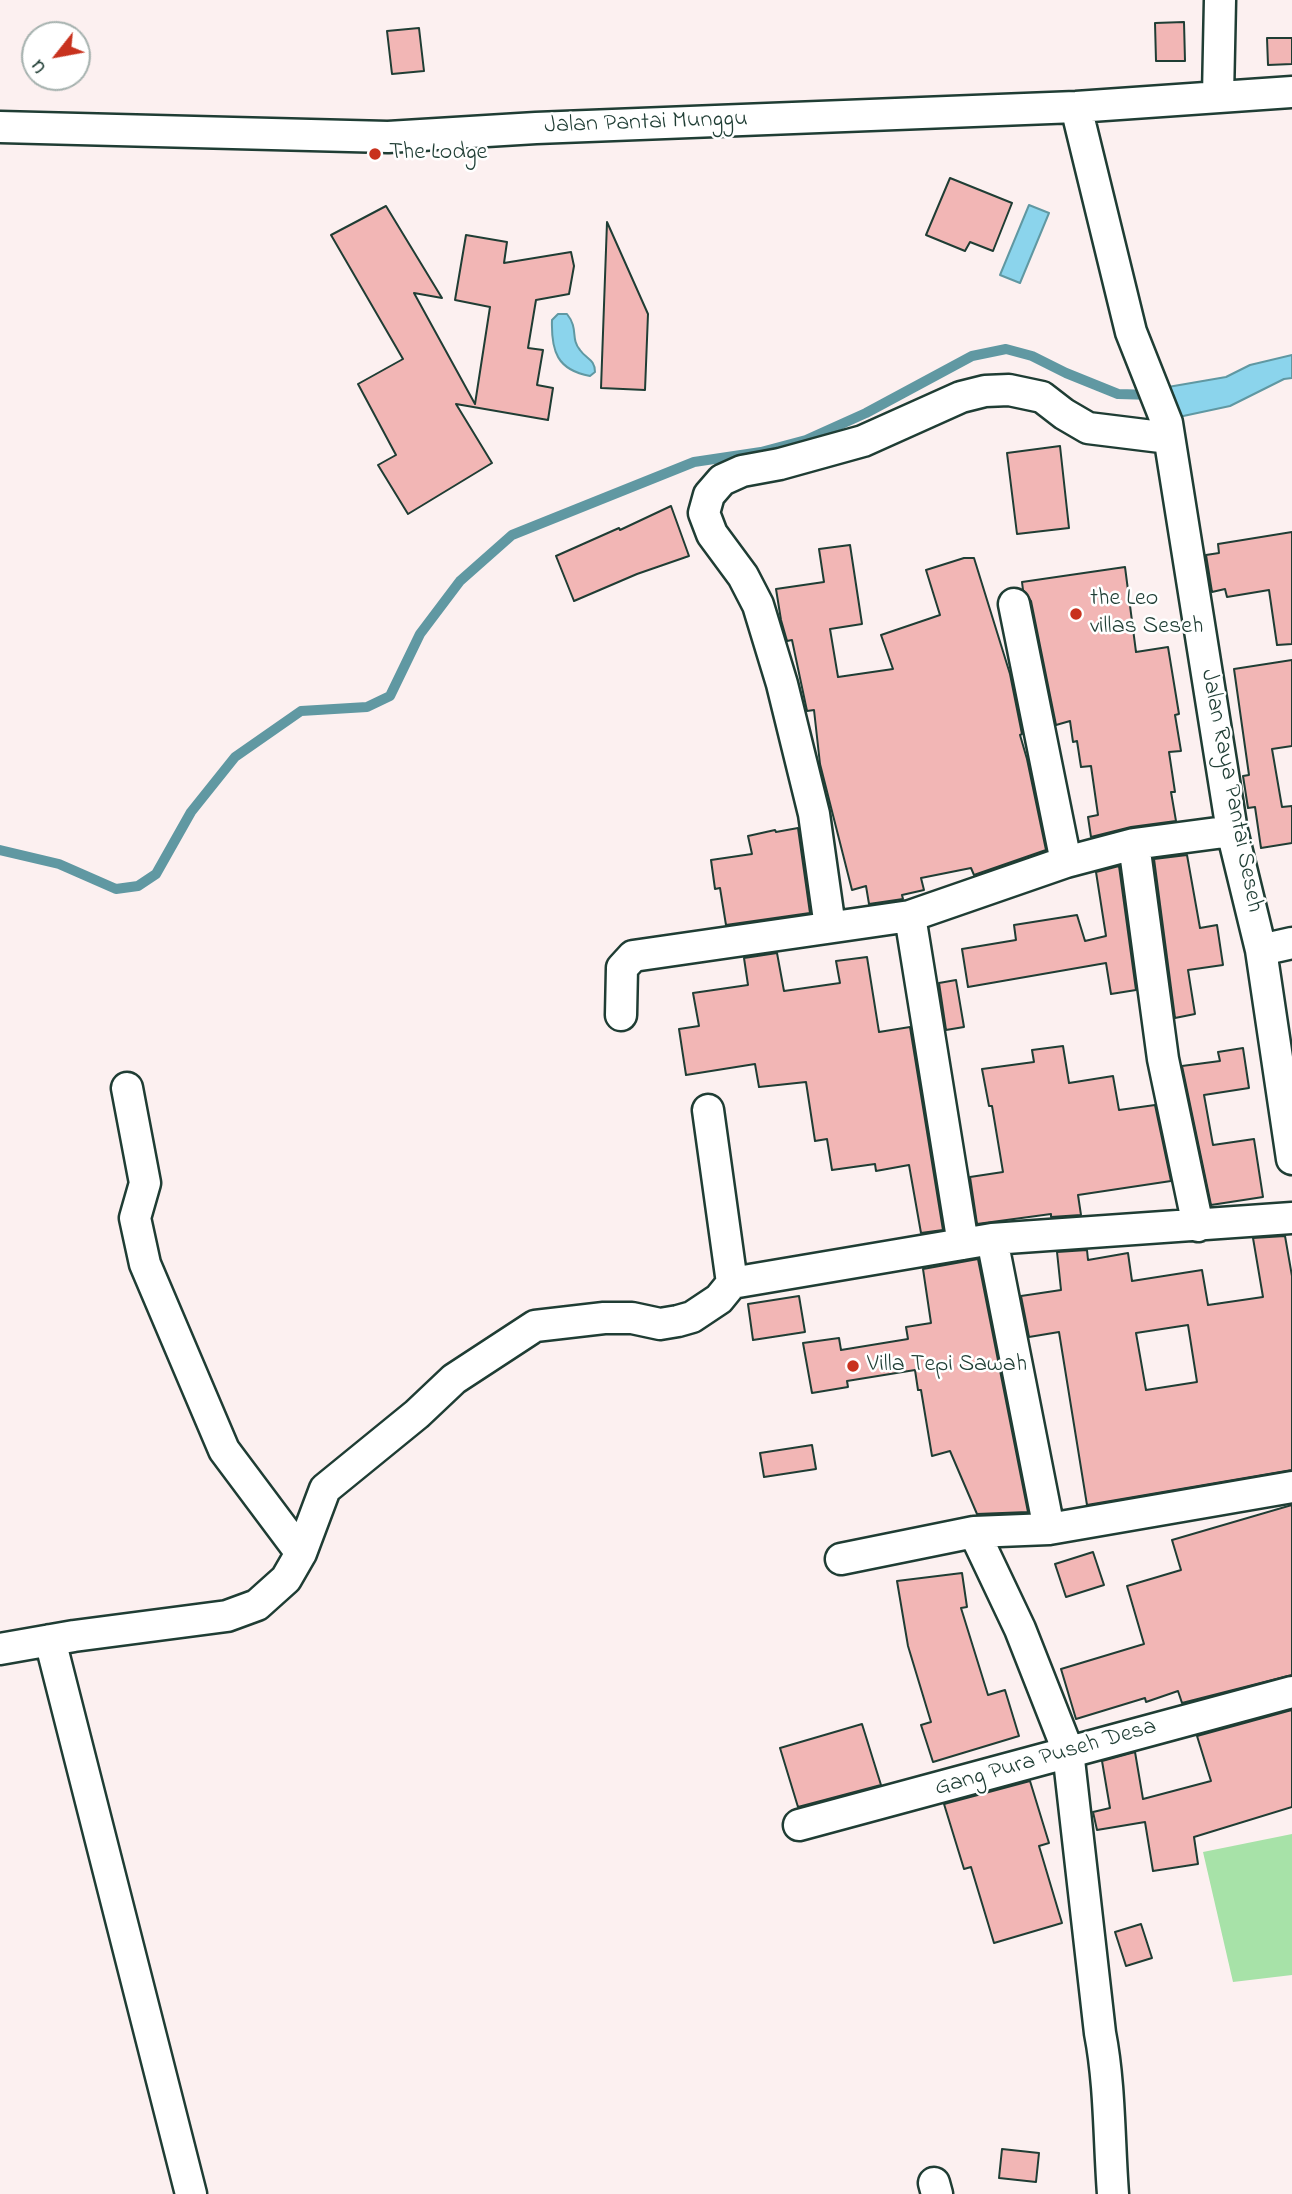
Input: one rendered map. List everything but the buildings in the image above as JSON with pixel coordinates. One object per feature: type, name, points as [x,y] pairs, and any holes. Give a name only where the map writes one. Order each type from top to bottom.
[{"type":"street","points":[[1219,96],[1220,0]]},
{"type":"street","name":"Jalan Pantai Munggu","points":[[0,127],[388,138],[536,128],[1076,107],[1292,92]]},
{"type":"street","name":"Jalan Raya Pantai Seseh","points":[[1076,107],[1131,332],[1168,430],[1232,831],[1261,950],[1292,1159]]},
{"type":"street","points":[[830,927],[814,814],[782,684],[758,605],[743,576],[712,534],[704,513],[709,495],[722,480],[742,471],[863,442],[961,397],[985,391],[1009,390],[1042,397],[1088,428],[1168,430]]},
{"type":"street","points":[[1014,604],[1066,862]]},
{"type":"street","points":[[621,1015],[622,968],[633,956],[909,916],[1066,862],[1134,844],[1232,831]]},
{"type":"street","points":[[1134,844],[1163,1059],[1198,1226]]},
{"type":"street","points":[[909,916],[963,1244]]},
{"type":"street","points":[[1261,950],[1292,943]]},
{"type":"street","points":[[127,1088],[145,1183],[135,1218],[145,1264],[224,1450],[300,1553]]},
{"type":"street","points":[[708,1110],[732,1283]]},
{"type":"street","points":[[0,1649],[227,1616],[257,1605],[286,1579],[300,1553],[325,1489],[454,1379],[535,1326],[604,1318],[632,1318],[660,1324],[678,1321],[692,1317],[710,1305],[732,1283],[992,1239],[1292,1218]]},
{"type":"street","points":[[992,1239],[1049,1529]]},
{"type":"street","points":[[841,1559],[974,1532],[1049,1529],[1292,1488]]},
{"type":"street","points":[[974,1532],[1020,1629],[1068,1751],[1100,2033],[1107,2065],[1106,2094],[1113,2194]]},
{"type":"street","points":[[50,1640],[191,2194]]},
{"type":"street","name":"Gang Pura Puseh Desa","points":[[799,1825],[1292,1692]]},
{"type":"green space","points":[[1292,1834],[1292,1975],[1233,1982],[1203,1852]]},
{"type":"water","points":[[1029,205],[1049,213],[1020,283],[1000,275]]},
{"type":"water","points":[[558,314],[567,314],[571,319],[577,346],[594,364],[595,372],[590,376],[570,369],[558,357],[553,341],[552,320]]},
{"type":"water","points":[[1292,355],[1292,378],[1284,379],[1230,406],[1174,418],[1168,387],[1226,377],[1250,365]]},
{"type":"waterway","points":[[0,850],[59,864],[116,889],[138,886],[156,874],[191,812],[235,757],[301,711],[367,707],[390,696],[420,634],[460,581],[512,535],[694,462],[761,452],[806,440],[866,413],[972,356],[1006,349],[1032,356],[1118,394],[1153,395]]},
{"type":"place","name":"The Lodge","points":[[375,154]]},
{"type":"place","name":"the Leo villas Seseh","points":[[1076,614]]},
{"type":"place","name":"Villa Tepi Sawah","points":[[853,1366]]}]
